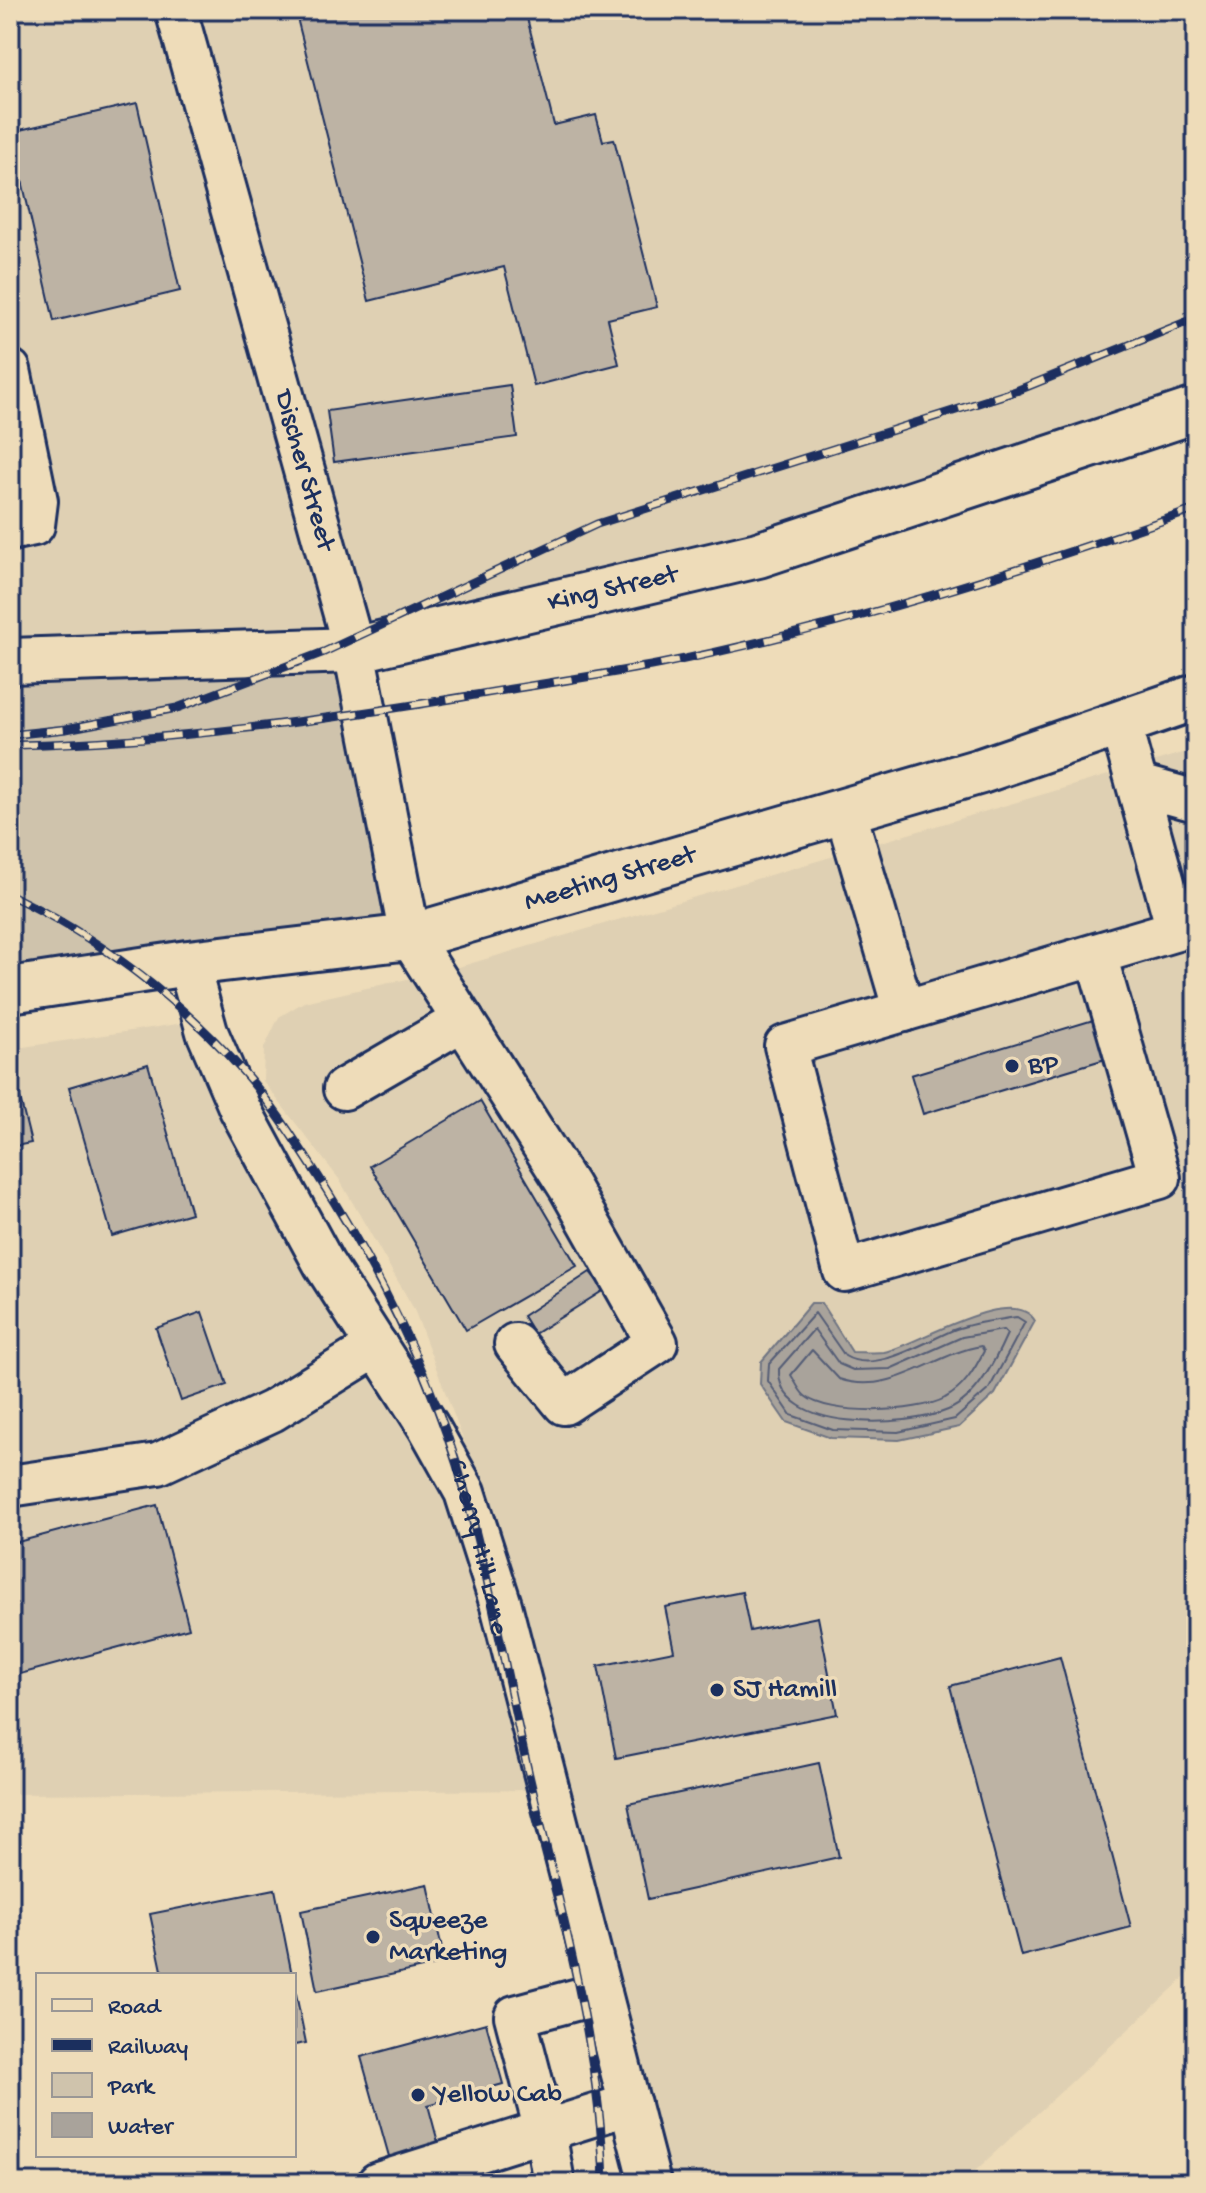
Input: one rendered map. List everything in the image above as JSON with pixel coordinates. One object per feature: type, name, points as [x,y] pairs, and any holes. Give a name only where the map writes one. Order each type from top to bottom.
[{"type":"main road","name":"King Street","points":[[10,661],[354,650],[758,555],[1196,410]]},
{"type":"main road","name":"Meeting Street","points":[[10,990],[188,963],[410,937],[981,771],[1196,697]]},
{"type":"street","name":"Discher Street","points":[[176,10],[354,650],[410,937]]},
{"type":"street","points":[[10,370],[37,501],[34,525],[10,530]]},
{"type":"street","points":[[1096,955],[1160,1178],[844,1271],[785,1046],[1096,955],[1187,933],[1120,723]]},
{"type":"street","points":[[1138,785],[1196,801]]},
{"type":"street","points":[[845,810],[904,1011]]},
{"type":"street","points":[[410,937],[569,1187],[657,1343],[564,1404],[515,1344]]},
{"type":"street","name":"Cherry Hill Lane","points":[[188,963],[207,1032],[240,1109],[324,1264],[465,1492],[501,1605],[650,2183]]},
{"type":"street","points":[[344,1089],[463,1020]]},
{"type":"street","points":[[10,1486],[158,1464],[272,1411],[377,1346]]},
{"type":"street","points":[[554,2183],[545,2131],[515,2016],[601,1993]]},
{"type":"street","points":[[378,2183],[630,2104]]},
{"type":"shaded area","points":[[10,10],[1196,10],[1196,410],[758,555],[324,652],[10,661]]},
{"type":"shaded area","points":[[1196,749],[1196,1967],[962,2183],[650,2183],[548,1790],[10,1794],[10,1049],[204,1020],[441,1448],[467,1450],[414,1309],[339,1179],[263,1081],[264,1048],[279,1017],[304,1002],[452,969]]},
{"type":"green space","points":[[354,650],[410,937],[10,990],[10,661]]},
{"type":"water","points":[[811,1303],[821,1303],[852,1352],[884,1352],[898,1348],[986,1312],[1007,1309],[1024,1311],[1035,1321],[995,1394],[959,1427],[899,1440],[831,1438],[786,1422],[760,1384],[761,1362]]},
{"type":"building","points":[[295,10],[525,10],[554,125],[596,115],[603,141],[614,139],[657,307],[608,319],[619,364],[534,386],[504,267],[369,301]]},
{"type":"building","points":[[137,103],[180,291],[54,321],[11,132]]},
{"type":"building","points":[[510,385],[517,437],[334,462],[327,411]]},
{"type":"building","name":"BP","points":[[1100,1018],[1112,1057],[923,1114],[911,1075]]},
{"type":"building","points":[[148,1064],[191,1213],[112,1236],[69,1087]]},
{"type":"building","points":[[13,1070],[31,1143],[10,1147],[10,1071]]},
{"type":"building","points":[[480,1101],[577,1266],[466,1330],[370,1166]]},
{"type":"building","points":[[590,1272],[604,1290],[534,1334],[523,1316]]},
{"type":"building","points":[[202,1312],[227,1385],[181,1401],[156,1328]]},
{"type":"building","points":[[157,1505],[189,1628],[13,1676],[10,1544]]},
{"type":"building","name":"SJ Hamill","points":[[742,1592],[750,1631],[818,1617],[837,1714],[616,1758],[598,1666],[674,1651],[665,1607]]},
{"type":"building","points":[[1060,1657],[1131,1927],[1021,1956],[950,1686]]},
{"type":"building","points":[[819,1763],[839,1857],[648,1899],[628,1804]]},
{"type":"building","name":"Squeeze Marketing","points":[[428,1884],[445,1963],[317,1991],[301,1911]]},
{"type":"building","points":[[275,1889],[292,1973],[163,1973],[150,1914]]},
{"type":"building","points":[[296,1994],[306,2043],[296,2045]]},
{"type":"building","name":"Yellow Cab","points":[[486,2023],[503,2084],[428,2105],[439,2146],[390,2160],[361,2057]]},
{"type":"railway","points":[[10,735],[66,729],[177,708],[324,652],[597,524],[1016,391],[1196,318]]},
{"type":"railway","points":[[18,745],[132,739],[301,721],[661,664],[797,633],[931,596],[1196,509]]},
{"type":"railway","points":[[10,895],[73,929],[134,970],[190,1017],[240,1068],[272,1107],[318,1176],[363,1251],[403,1328],[452,1450],[483,1562],[587,2029],[601,2131],[604,2183]]},
{"type":"place","name":"BP","points":[[1012,1066]]},
{"type":"place","name":"SJ Hamill","points":[[717,1690]]},
{"type":"place","name":"Squeeze Marketing","points":[[373,1937]]},
{"type":"place","name":"Yellow Cab","points":[[418,2095]]}]
